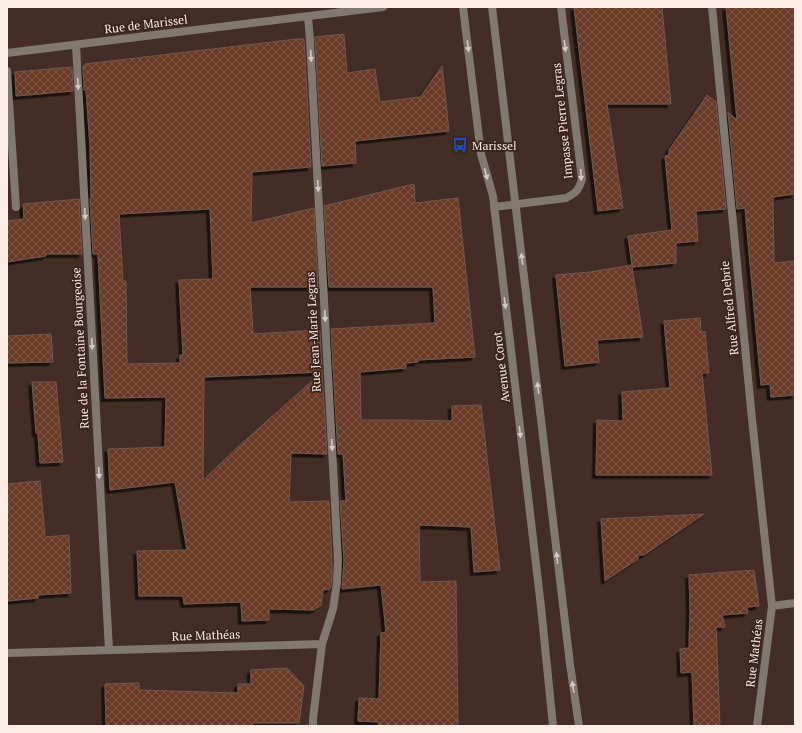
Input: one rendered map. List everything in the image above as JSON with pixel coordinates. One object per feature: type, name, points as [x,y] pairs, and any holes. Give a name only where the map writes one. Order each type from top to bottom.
[{"type":"street","name":"Rue de Marissel","points":[[7,53],[383,7]]},
{"type":"street","name":"Avenue Corot","points":[[463,7],[481,154],[494,207],[541,606],[553,726]]},
{"type":"street","points":[[492,7],[570,664],[579,726]]},
{"type":"street","name":"Impasse Pierre Legras","points":[[494,207],[566,198],[575,193],[580,186],[582,179],[561,7]]},
{"type":"street","name":"Rue Alfred Debrie","points":[[712,7],[772,606]]},
{"type":"street","name":"Rue Jean-Marie Legras","points":[[308,17],[338,560],[337,583],[333,609],[322,644]]},
{"type":"street","name":"Rue de la Fontaine Bourgeoise","points":[[76,45],[109,650]]},
{"type":"street","points":[[7,71],[16,207]]},
{"type":"street","name":"Rue Mathéas","points":[[757,726],[772,606],[795,603]]},
{"type":"street","points":[[313,726],[322,644]]},
{"type":"street","name":"Rue Mathéas","points":[[7,653],[322,644]]},
{"type":"building","points":[[574,7],[662,7],[671,104],[607,104],[623,208],[598,211]]},
{"type":"building","points":[[726,7],[794,7],[795,194],[773,197],[774,263],[795,261],[795,395],[771,397],[770,384],[761,385],[745,208],[737,209],[728,112],[737,120]]},
{"type":"building","points":[[344,34],[347,73],[375,69],[380,102],[420,97],[442,66],[449,131],[355,141],[356,163],[322,166],[315,37]]},
{"type":"building","points":[[304,39],[311,167],[252,172],[251,223],[314,208],[318,287],[250,287],[253,334],[320,330],[327,454],[291,453],[289,502],[329,501],[332,582],[330,589],[323,590],[321,605],[314,610],[269,609],[269,620],[242,621],[241,602],[184,604],[183,596],[139,596],[137,551],[187,550],[175,482],[110,490],[108,449],[165,447],[166,397],[105,398],[98,254],[93,254],[90,199],[90,146],[86,90],[84,90],[83,66],[85,66],[85,64]],"holes":[[[210,209],[213,279],[179,280],[183,355],[180,355],[180,363],[127,364],[126,281],[123,281],[119,214]],[[322,372],[203,480],[204,377]]]},
{"type":"building","points":[[72,67],[73,91],[16,96],[15,72]]},
{"type":"building","points":[[707,95],[716,102],[726,209],[696,211],[698,241],[676,243],[676,263],[632,267],[643,337],[597,340],[599,362],[565,366],[556,275],[590,272],[632,265],[628,236],[672,230],[665,156],[669,155],[669,150]]},
{"type":"building","points":[[414,184],[415,203],[458,198],[475,357],[418,360],[418,362],[406,363],[406,368],[360,372],[361,420],[452,421],[452,406],[481,405],[500,570],[474,572],[471,527],[419,525],[420,582],[456,581],[458,726],[378,726],[379,722],[358,721],[359,698],[379,699],[381,633],[386,632],[381,585],[342,589],[344,560],[340,501],[346,501],[343,454],[338,454],[331,329],[435,323],[433,287],[329,287],[324,206]]},
{"type":"building","points":[[79,199],[82,254],[46,254],[46,256],[7,262],[7,221],[24,219],[23,204]]},
{"type":"building","points":[[700,318],[701,332],[705,331],[709,373],[702,373],[712,475],[596,475],[597,420],[623,421],[622,392],[670,388],[664,321]]},
{"type":"building","points":[[51,334],[53,362],[7,363],[7,336]]},
{"type":"building","points":[[32,382],[56,382],[63,462],[40,463]]},
{"type":"building","points":[[40,481],[45,537],[69,535],[71,593],[38,595],[38,598],[7,601],[7,512],[9,512],[7,484]]},
{"type":"building","points":[[704,514],[644,555],[638,555],[638,559],[605,581],[601,519]]},
{"type":"building","points":[[754,570],[759,606],[747,607],[748,613],[722,615],[725,627],[716,627],[720,726],[694,726],[692,672],[681,673],[680,649],[689,648],[689,575]]},
{"type":"building","points":[[287,668],[304,686],[299,723],[252,723],[252,726],[106,726],[105,684],[139,683],[139,690],[238,693],[238,684],[251,684],[251,670]]},
{"type":"place","name":"Marissel","points":[[460,145]]}]
